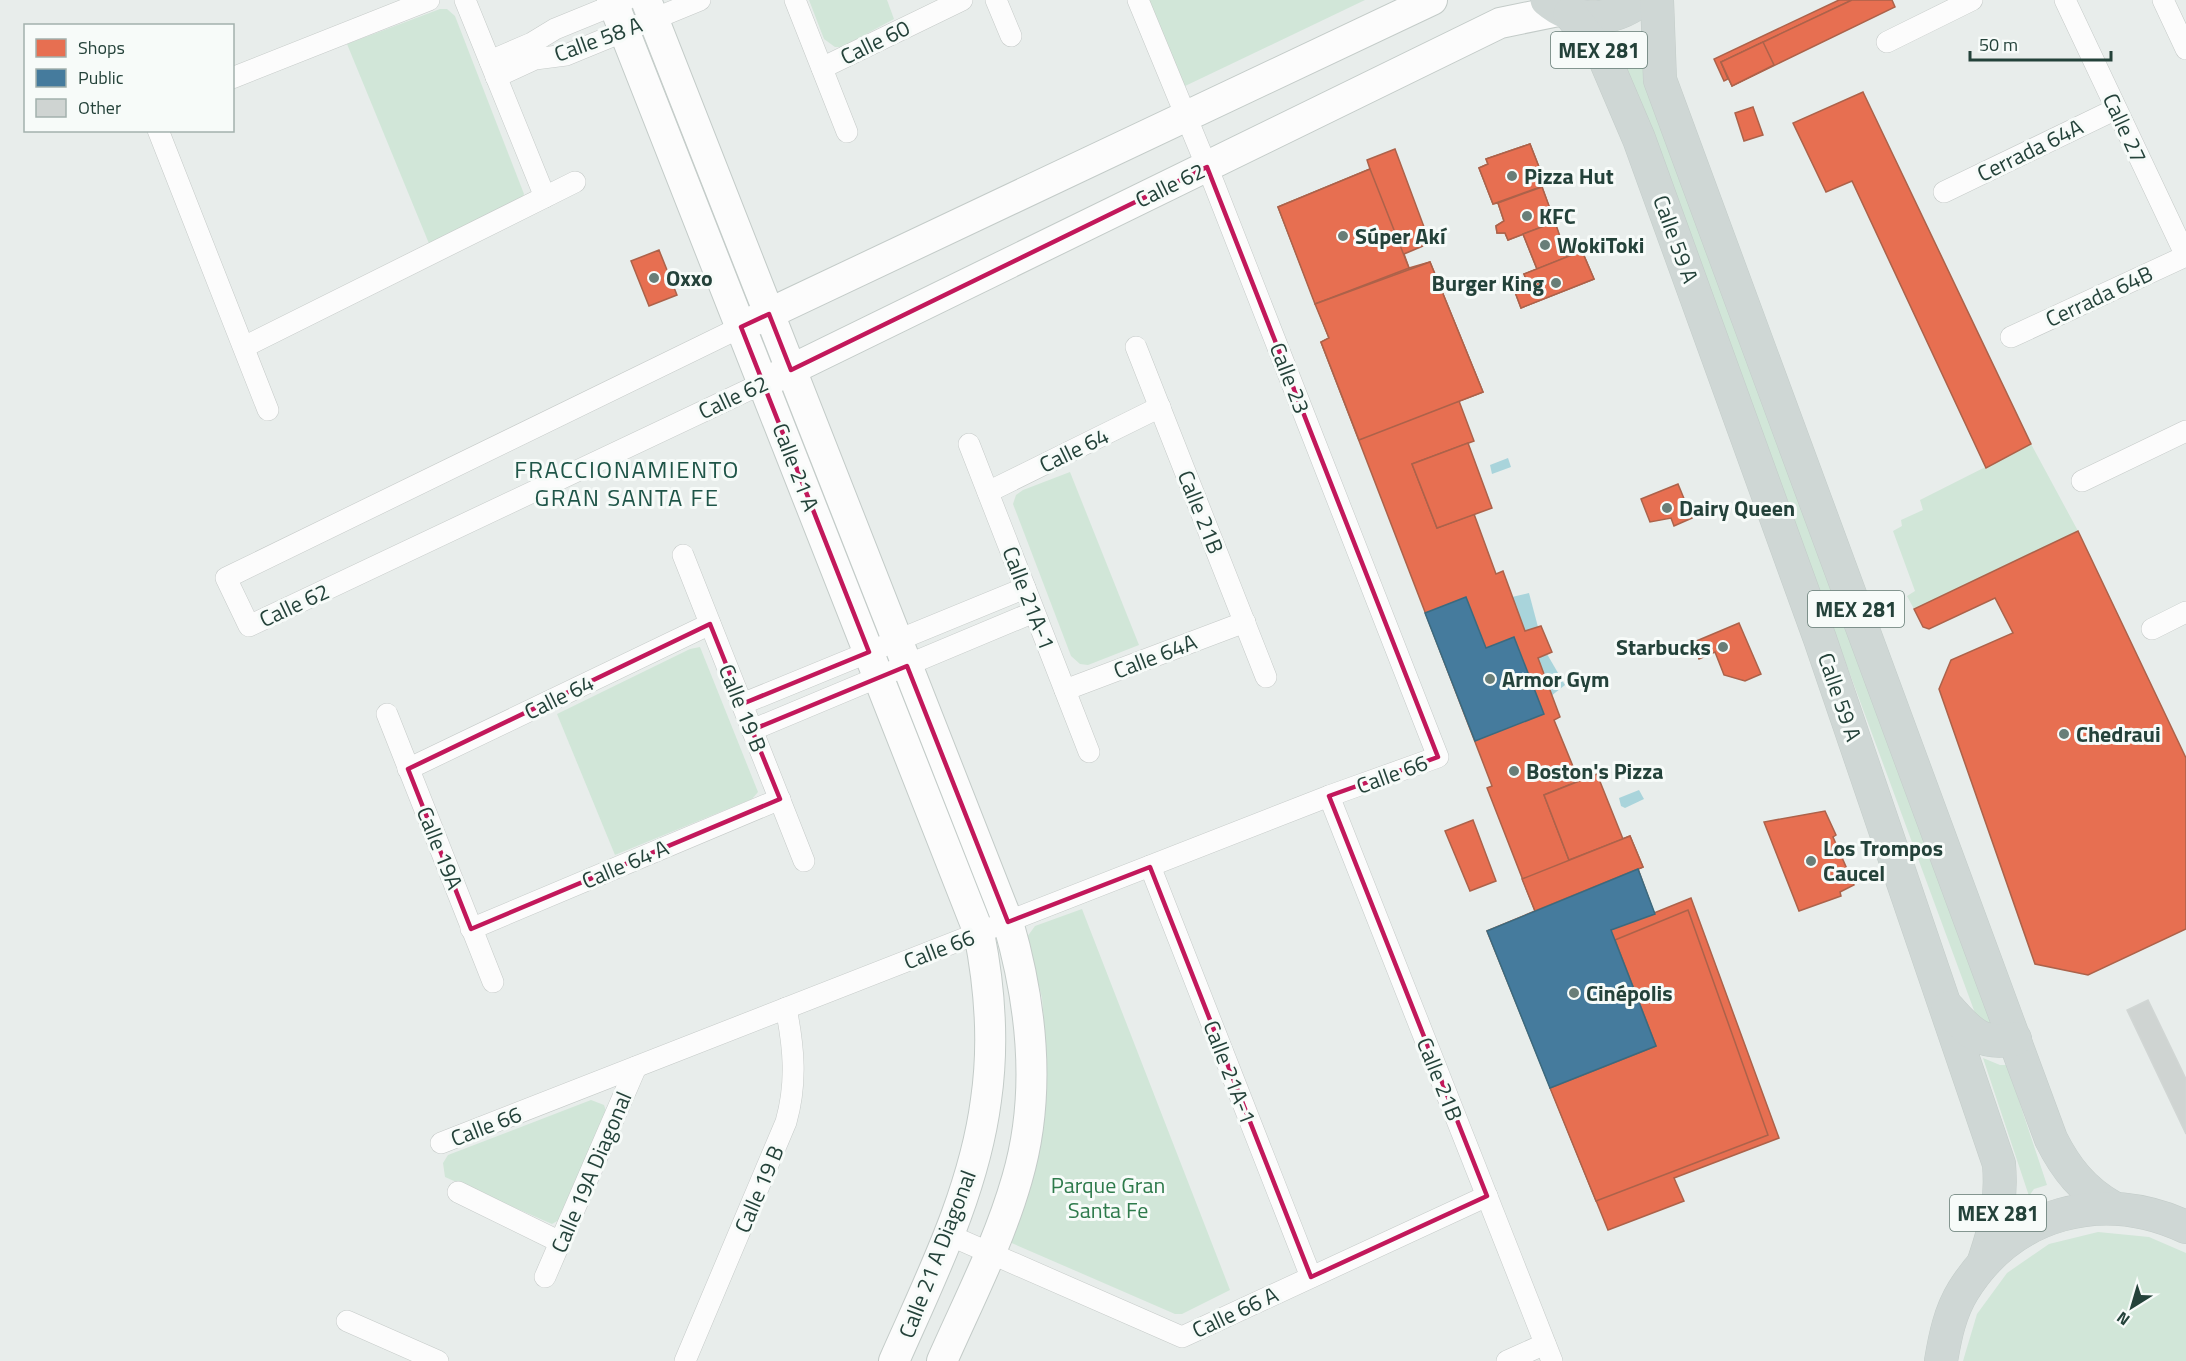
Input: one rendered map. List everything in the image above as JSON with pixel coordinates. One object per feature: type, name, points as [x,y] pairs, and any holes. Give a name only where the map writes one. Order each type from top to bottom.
[{"type":"main road","name":"Calle 62","points":[[741,327],[1432,0]]},
{"type":"main road","points":[[1560,8],[1588,17],[1606,17],[1629,9],[1641,0]]},
{"type":"main road","name":"Calle 59 A","points":[[1657,0],[1660,80],[2015,1039],[2060,1156],[2076,1180],[2093,1196],[2112,1208]]},
{"type":"main road","name":"Calle 62","points":[[763,383],[1500,23],[1560,8]]},
{"type":"main road","name":"Calle 59 A","points":[[1560,8],[1604,57],[1639,139],[1820,639],[1999,1164],[1997,1225],[1984,1261]]},
{"type":"main road","name":"Calle 21 A","points":[[620,9],[741,327],[979,933]]},
{"type":"main road","name":"Calle 21 A","points":[[650,10],[1008,922]]},
{"type":"main road","name":"Calle 21 A Diagonal","points":[[942,1361],[990,1252],[1017,1178],[1030,1105],[1032,1064],[1026,994],[1008,922]]},
{"type":"main road","name":"Calle 21 A Diagonal","points":[[894,1361],[949,1235],[974,1158],[986,1100],[990,1015],[979,933]]},
{"type":"main road","points":[[1945,1005],[1970,1032],[1983,1039],[1997,1043],[2015,1039]]},
{"type":"main road","points":[[1941,1361],[1947,1329],[1961,1293],[1984,1261],[2011,1238],[2042,1221],[2076,1210],[2112,1208],[2156,1215],[2186,1227]]},
{"type":"main road","points":[[1922,1361],[1947,1329]]},
{"type":"street","points":[[234,77],[429,0]]},
{"type":"street","points":[[465,0],[545,197]]},
{"type":"street","name":"Calle 58 A","points":[[493,69],[555,29],[620,9],[650,10],[700,0]]},
{"type":"street","points":[[795,0],[847,132]]},
{"type":"street","name":"Calle 60","points":[[822,68],[962,0]]},
{"type":"street","points":[[996,0],[1011,36]]},
{"type":"street","name":"Calle 23","points":[[1138,0],[1207,166],[1438,757]]},
{"type":"street","points":[[1887,42],[1972,0]]},
{"type":"street","name":"Calle 27","points":[[2065,0],[2186,256]]},
{"type":"street","points":[[2163,0],[2186,49]]},
{"type":"street","name":"Cerrada 64A","points":[[1944,192],[2116,109]]},
{"type":"street","points":[[159,132],[268,410]]},
{"type":"street","points":[[244,347],[575,182]]},
{"type":"street","name":"Cerrada 64B","points":[[2011,336],[2186,256]]},
{"type":"street","name":"Calle 62","points":[[741,327],[226,578],[249,626],[763,383]]},
{"type":"street","name":"Calle 21B","points":[[1136,347],[1266,677]]},
{"type":"street","name":"Calle 64","points":[[988,492],[1160,407]]},
{"type":"street","points":[[2082,481],[2186,431]]},
{"type":"street","name":"Calle 21A-1","points":[[969,444],[1089,752]]},
{"type":"street","name":"Calle 19 B","points":[[683,555],[804,861]]},
{"type":"street","points":[[752,730],[1025,588]]},
{"type":"street","points":[[902,653],[1034,612]]},
{"type":"street","points":[[2152,629],[2186,612]]},
{"type":"street","name":"Calle 64A","points":[[1065,690],[1245,622]]},
{"type":"street","name":"Calle 64","points":[[408,769],[710,624]]},
{"type":"street","points":[[742,704],[874,665]]},
{"type":"street","name":"Calle 19A","points":[[387,714],[492,982]]},
{"type":"street","name":"Calle 66","points":[[441,1143],[1329,796],[1438,757]]},
{"type":"street","name":"Calle 21B","points":[[1329,796],[1548,1352]]},
{"type":"street","name":"Calle 64 A","points":[[471,928],[780,799]]},
{"type":"street","name":"Calle 21A-1","points":[[1150,866],[1311,1277]]},
{"type":"street","name":"Calle 19 B","points":[[685,1361],[786,1122],[795,1071],[786,1008]]},
{"type":"street","name":"Calle 19A Diagonal","points":[[545,1277],[636,1067]]},
{"type":"street","points":[[458,1192],[560,1242]]},
{"type":"street","name":"Calle 66 A","points":[[949,1235],[1182,1337],[1487,1196]]},
{"type":"street","points":[[347,1321],[438,1361]]},
{"type":"street","points":[[1507,1361],[1548,1352]]},
{"type":"highlighted area","points":[[1207,167],[1438,757],[1329,796],[1487,1196],[1311,1277],[1150,867],[1008,922],[907,666],[752,730],[780,799],[471,929],[408,769],[710,624],[742,704],[869,652],[741,327],[769,314],[791,370]]},
{"type":"green space","points":[[809,0],[887,0],[894,19],[842,47],[835,47],[824,39]]},
{"type":"green space","points":[[1148,0],[1365,0],[1183,87]]},
{"type":"green space","points":[[440,9],[447,9],[455,16],[524,194],[522,198],[430,246],[347,44]]},
{"type":"green space","points":[[1643,43],[1997,1035],[1982,1032],[1635,91],[1609,51]]},
{"type":"green space","points":[[2031,444],[2078,531],[1914,609],[1907,596],[1915,591],[1893,531],[1902,526],[1901,520],[1923,510],[1920,500]]},
{"type":"green space","points":[[1070,472],[1139,645],[1088,665],[1080,664],[1071,656],[1013,504],[1016,495],[1023,490]]},
{"type":"green space","points":[[700,647],[758,792],[752,799],[615,855],[557,714],[690,649]]},
{"type":"green space","name":"Parque Gran Santa Fe","points":[[1082,909],[1230,1290],[1182,1314],[1175,1314],[1007,1241],[1046,1046],[1042,998],[1027,937],[1035,926]]},
{"type":"green space","points":[[1983,1058],[2000,1065],[2007,1065],[2047,1185],[2034,1189],[2029,1196]]},
{"type":"green space","points":[[591,1100],[604,1105],[606,1111],[559,1220],[552,1224],[445,1177],[443,1163],[448,1155]]},
{"type":"green space","points":[[2098,1232],[2149,1237],[2186,1253],[2186,1361],[1963,1361],[1977,1314],[2007,1273],[2049,1244]]},
{"type":"water","points":[[1508,458],[1511,467],[1492,474],[1490,465]]},
{"type":"water","points":[[1529,593],[1538,627],[1525,631],[1512,597]]},
{"type":"water","points":[[1547,654],[1565,685],[1551,696],[1538,658]]},
{"type":"water","points":[[1639,790],[1644,799],[1625,808],[1621,806],[1619,798]]},
{"type":"building: Shops","points":[[1839,0],[1852,0],[1721,62],[1728,79],[1724,81],[1714,59]]},
{"type":"building: Shops","points":[[1852,0],[1892,0],[1895,7],[1732,86],[1721,62]]},
{"type":"building: Shops","points":[[1763,42],[1774,65],[1732,86],[1721,62]]},
{"type":"building: Shops","points":[[1863,92],[2031,444],[1986,468],[1852,181],[1826,192],[1793,123]]},
{"type":"building: Shops","points":[[1753,107],[1763,135],[1744,141],[1735,113]]},
{"type":"building: Shops","points":[[1530,144],[1546,185],[1542,187],[1567,257],[1582,251],[1594,279],[1521,308],[1515,292],[1529,287],[1524,274],[1537,269],[1523,234],[1508,240],[1505,233],[1497,233],[1496,226],[1504,221],[1498,203],[1493,204],[1479,168],[1488,164],[1486,159]]},
{"type":"building: Shops","name":"Pizza Hut","points":[[1530,144],[1546,185],[1493,204],[1479,168],[1488,164],[1486,159]]},
{"type":"building: Shops","points":[[1395,149],[1430,243],[1404,254],[1409,268],[1430,262],[1483,392],[1459,401],[1474,441],[1412,464],[1437,528],[1474,514],[1496,574],[1503,571],[1525,631],[1541,626],[1552,652],[1538,658],[1560,717],[1554,720],[1579,781],[1544,795],[1569,860],[1630,836],[1643,867],[1638,869],[1654,913],[1691,898],[1779,1138],[1674,1178],[1684,1201],[1608,1230],[1487,931],[1535,911],[1487,788],[1492,786],[1321,342],[1329,338],[1278,207],[1370,169],[1367,160]]},
{"type":"building: Shops","name":"Súper Akí","points":[[1370,169],[1409,268],[1315,304],[1278,207]]},
{"type":"building: Shops","name":"KFC","points":[[1542,187],[1555,222],[1508,240],[1505,233],[1497,233],[1496,226],[1504,221],[1498,203]]},
{"type":"building: Shops","name":"WokiToki","points":[[1555,222],[1567,257],[1537,269],[1523,234]]},
{"type":"building: Shops","name":"Oxxo","points":[[659,250],[677,295],[649,306],[631,261]]},
{"type":"building: Shops","name":"Burger King","points":[[1582,251],[1594,279],[1521,308],[1515,292],[1529,287],[1524,274]]},
{"type":"building: Shops","points":[[1430,262],[1483,392],[1359,440],[1321,342],[1329,338],[1315,304]]},
{"type":"building: Shops","points":[[1468,443],[1492,508],[1437,528],[1412,464]]},
{"type":"building: Shops","name":"Dairy Queen","points":[[1678,484],[1692,518],[1674,526],[1671,518],[1650,522],[1641,499]]},
{"type":"building: Shops","name":"Chedraui","points":[[2078,531],[2186,758],[2186,929],[2088,975],[2035,964],[1939,689],[1951,660],[2013,633],[1995,598],[1929,629],[1923,627],[1914,609]]},
{"type":"building: Shops","name":"Starbucks","points":[[1739,623],[1761,674],[1745,681],[1724,675],[1715,652],[1699,659],[1694,642]]},
{"type":"building: Shops","points":[[1597,774],[1623,839],[1569,860],[1544,795]]},
{"type":"building: Shops","name":"Los Trompos Caucel","points":[[1825,811],[1836,835],[1833,837],[1854,885],[1840,892],[1841,896],[1799,911],[1764,822]]},
{"type":"building: Shops","points":[[1473,820],[1496,881],[1470,891],[1445,831]]},
{"type":"building: Shops","points":[[1630,836],[1643,867],[1535,911],[1522,879]]},
{"type":"building: Shops","points":[[1688,910],[1768,1135],[1596,1201],[1550,1088],[1656,1046],[1615,940]]},
{"type":"building: Public","name":"Armor Gym","points":[[1466,597],[1486,648],[1514,637],[1544,714],[1475,741],[1425,613]]},
{"type":"building: Public","name":"Cinépolis","points":[[1638,869],[1655,914],[1611,930],[1656,1046],[1550,1088],[1487,931]]},
{"type":"building: Other","points":[[2148,1000],[2186,1079],[2186,1134],[2127,1010]]},
{"type":"place","name":"Pizza Hut","points":[[1512,176]]},
{"type":"place","name":"KFC","points":[[1527,216]]},
{"type":"place","name":"Súper Akí","points":[[1343,236]]},
{"type":"place","name":"WokiToki","points":[[1545,245]]},
{"type":"place","name":"Oxxo","points":[[654,278]]},
{"type":"place","name":"Burger King","points":[[1556,283]]},
{"type":"place","name":"Dairy Queen","points":[[1667,508]]},
{"type":"place","name":"Starbucks","points":[[1723,647]]},
{"type":"place","name":"Armor Gym","points":[[1490,679]]},
{"type":"place","name":"Chedraui","points":[[2064,734]]},
{"type":"place","name":"Boston's Pizza","points":[[1514,771]]},
{"type":"place","name":"Los Trompos Caucel","points":[[1811,861]]},
{"type":"place","name":"Cinépolis","points":[[1574,993]]},
{"type":"district","name":"FRACCIONAMIENTO GRAN SANTA FE","points":[[627,483]]}]
